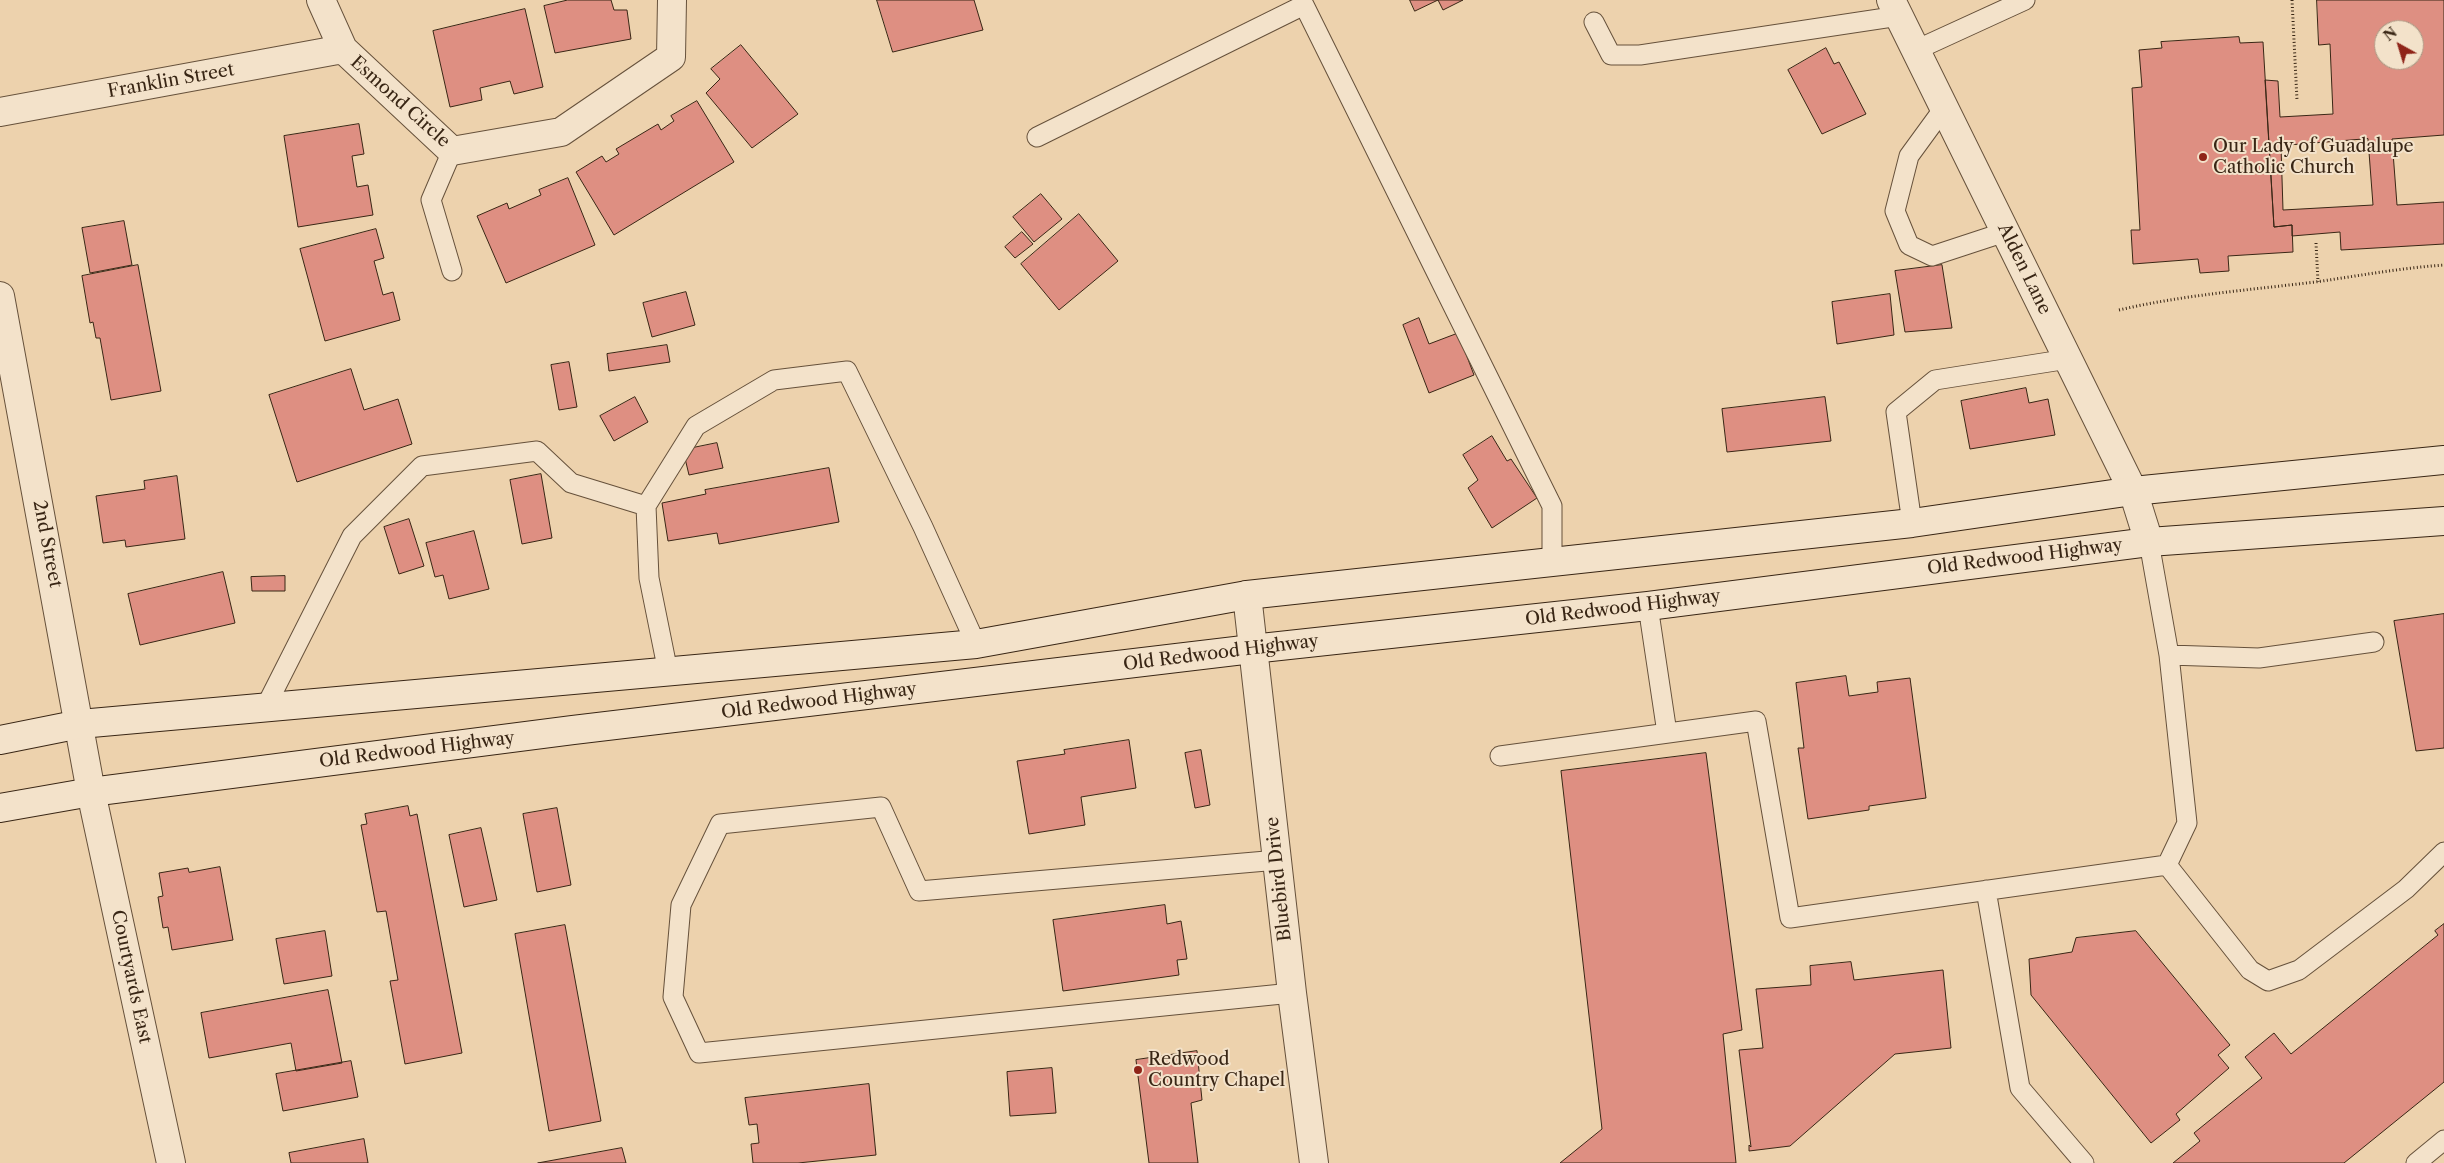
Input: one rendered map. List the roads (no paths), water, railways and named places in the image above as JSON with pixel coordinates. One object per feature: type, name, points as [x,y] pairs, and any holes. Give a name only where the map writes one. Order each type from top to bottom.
[{"type":"main road","name":"Esmond Circle","points":[[321,0],[343,49],[452,150],[561,132],[671,57],[672,0]]},
{"type":"main road","name":"Alden Lane","points":[[1895,8],[2133,491],[2149,542]]},
{"type":"main road","name":"Franklin Street","points":[[0,112],[343,49]]},
{"type":"main road","name":"2nd Street","points":[[0,296],[92,792]]},
{"type":"main road","points":[[0,740],[80,724],[976,644],[1247,595],[1912,523],[2133,491],[2444,460]]},
{"type":"main road","name":"Old Redwood Highway","points":[[0,808],[92,792],[583,729],[1252,649],[1648,606],[2149,542],[2444,520]]},
{"type":"main road","name":"Bluebird Drive","points":[[1247,595],[1292,994],[1314,1163]]},
{"type":"main road","name":"Courtyards East","points":[[92,792],[171,1163]]},
{"type":"lane","points":[[1916,50],[2025,0]]},
{"type":"lane","points":[[1037,137],[1304,5],[1552,506],[1552,562]]},
{"type":"lane","points":[[1594,22],[1611,55],[1640,55],[1895,8]]},
{"type":"lane","points":[[1944,108],[1909,156],[1895,211],[1909,245],[1932,256],[2005,232]]},
{"type":"lane","points":[[452,150],[431,200],[452,271]]},
{"type":"lane","points":[[1912,523],[1896,412],[1935,380],[2068,360]]},
{"type":"lane","points":[[668,672],[650,578],[646,506],[696,426],[774,380],[847,371],[923,527],[976,644]]},
{"type":"lane","points":[[265,708],[352,536],[422,466],[537,451],[571,483],[646,506]]},
{"type":"lane","points":[[2149,542],[2169,655],[2187,823],[2167,865]]},
{"type":"lane","points":[[1648,606],[1667,733]]},
{"type":"lane","points":[[2169,655],[2258,658],[2374,642]]},
{"type":"lane","points":[[1500,756],[1756,721],[1790,918],[2167,865]]},
{"type":"lane","points":[[1278,860],[919,891],[881,808],[720,824],[680,905],[673,997],[699,1053],[1292,994]]},
{"type":"lane","points":[[2167,865],[2250,970],[2268,980],[2299,970],[2406,889],[2444,852]]},
{"type":"lane","points":[[1986,890],[2020,1088],[2084,1163]]},
{"type":"lane","points":[[2416,1163],[2444,1140]]},
{"type":"place","name":"Our Lady of Guadalupe Catholic Church","points":[[2203,157]]},
{"type":"place","name":"Redwood Country Chapel","points":[[1138,1070]]}]
